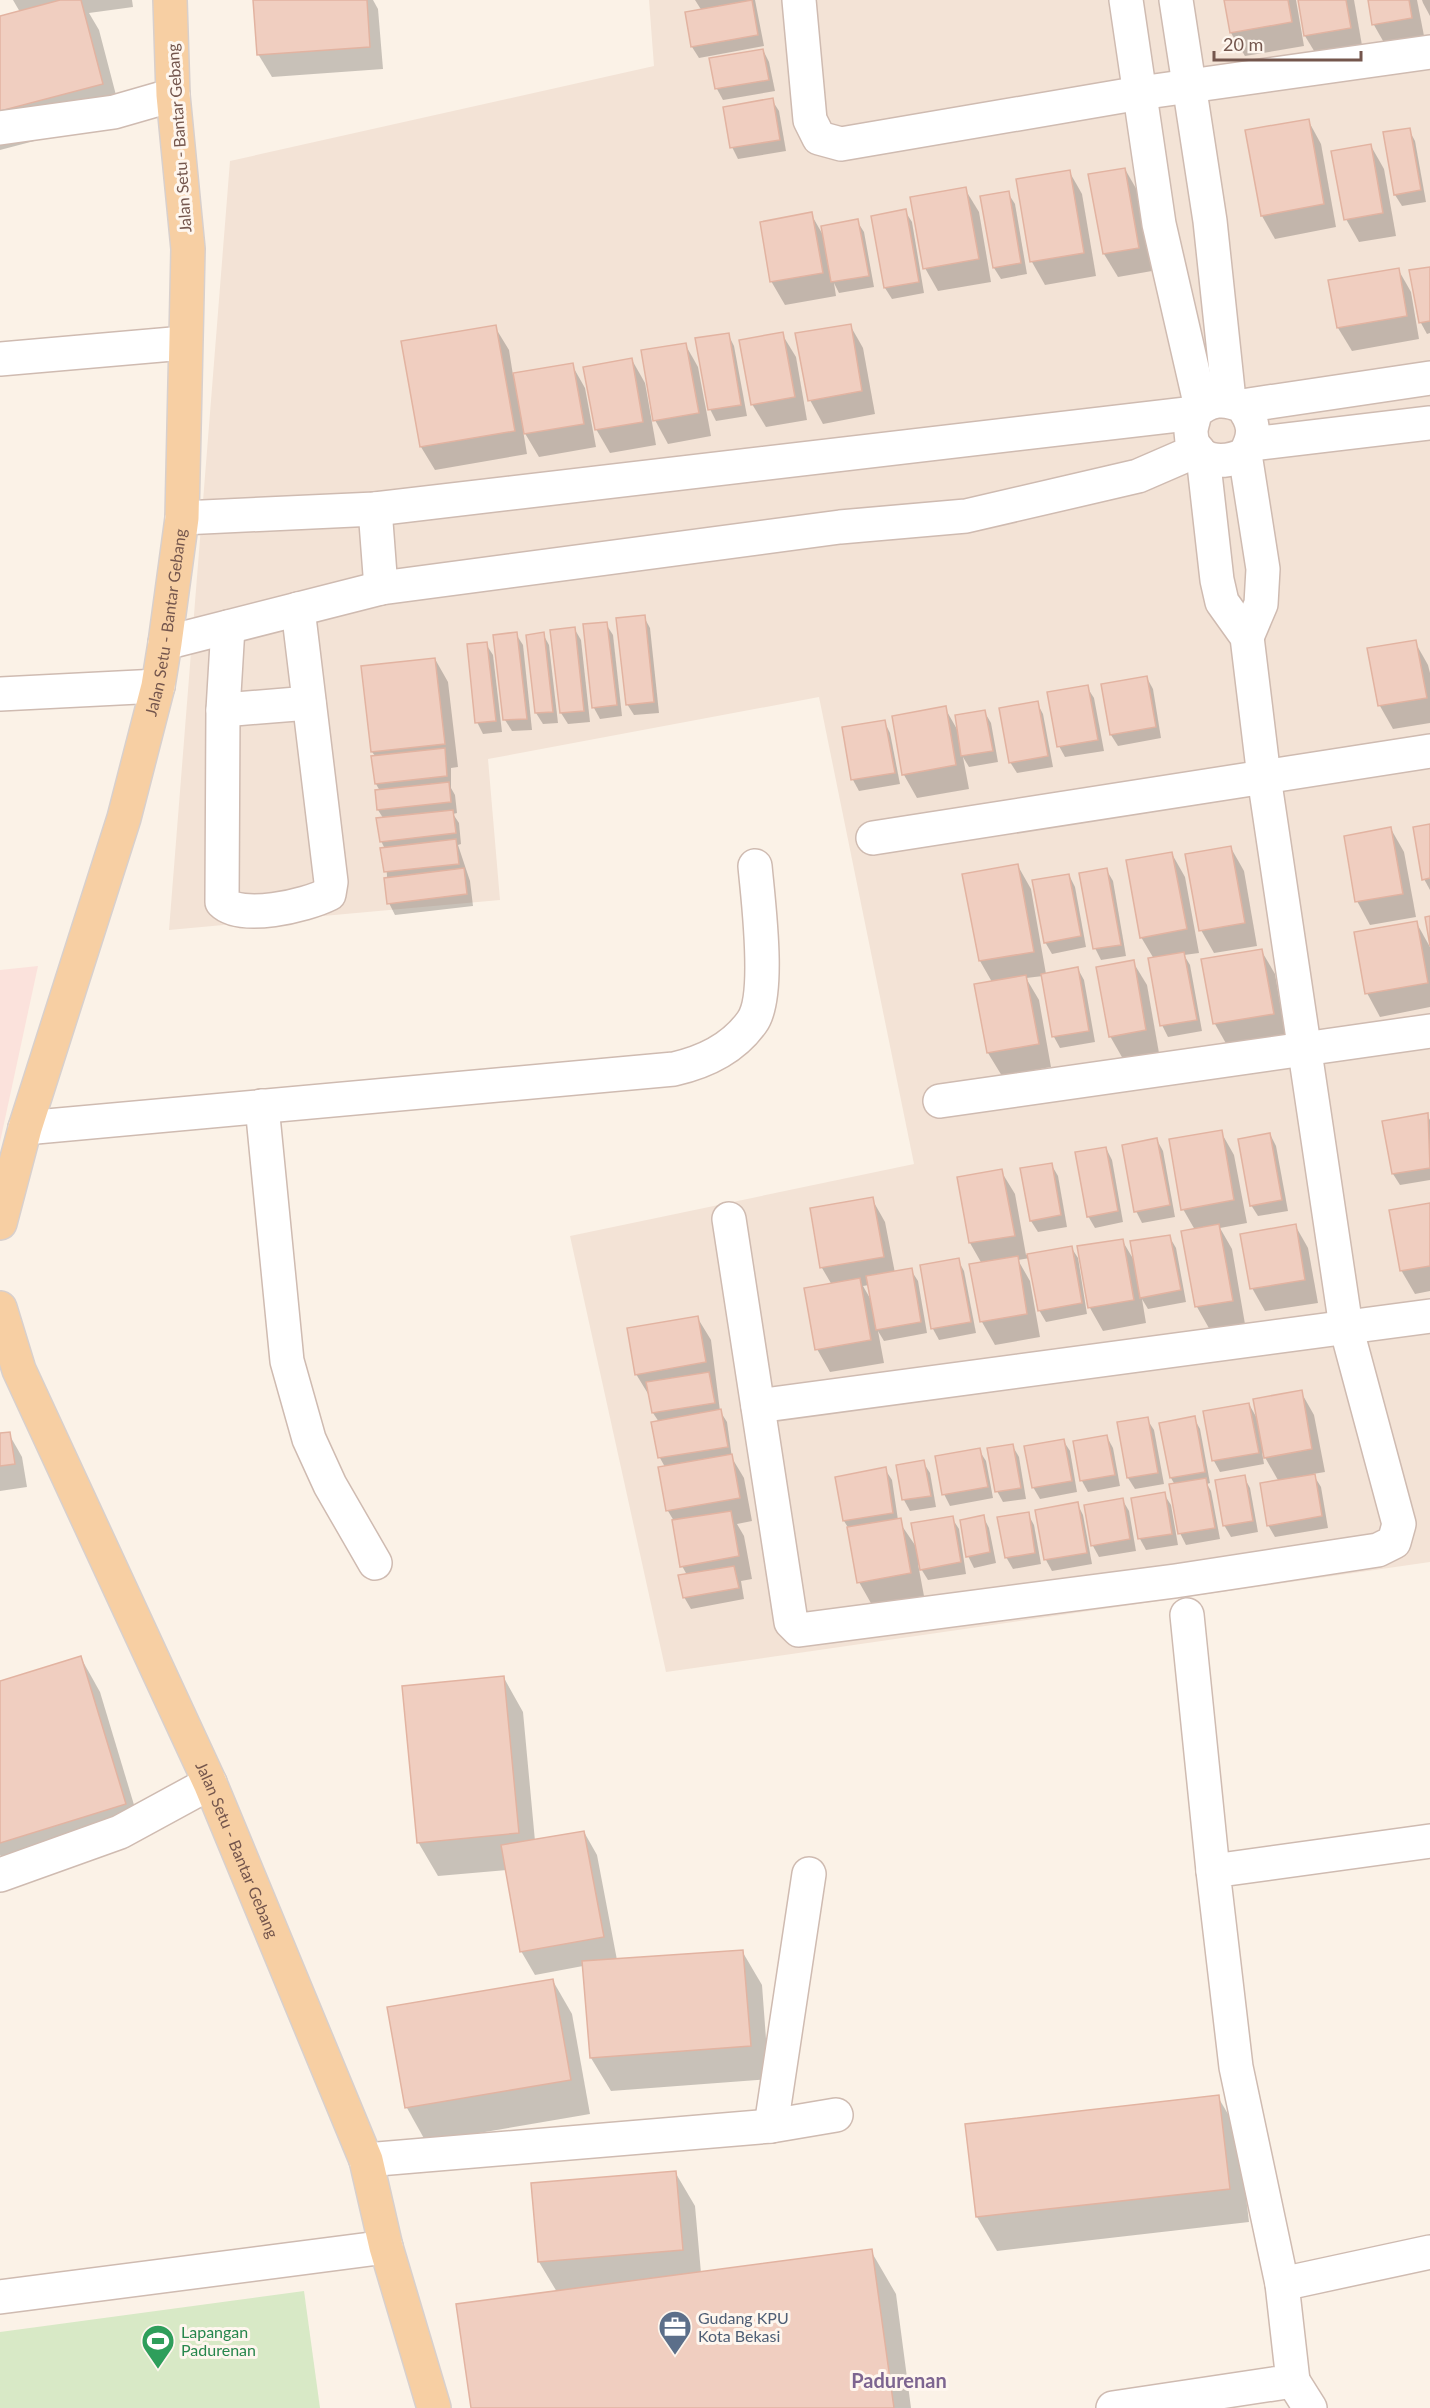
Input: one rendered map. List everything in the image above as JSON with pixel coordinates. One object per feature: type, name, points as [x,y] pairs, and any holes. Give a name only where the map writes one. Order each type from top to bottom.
[{"type":"main road","name":"Jalan Setu - Bantar Gebang","points":[[0,1223],[25,1128],[124,818],[158,686],[165,643],[182,518],[184,343],[188,249],[173,95],[170,0]]},
{"type":"main road","name":"Jalan Setu - Bantar Gebang","points":[[0,1308],[19,1370],[210,1783],[366,2160],[386,2247],[434,2408]]},
{"type":"street","points":[[799,0],[810,120],[819,138],[841,144],[1140,93],[1430,52]]},
{"type":"street","points":[[1126,0],[1159,224],[1217,406]]},
{"type":"street","points":[[729,1219],[791,1622],[799,1630],[1175,1581],[1378,1550],[1394,1542],[1399,1524],[1346,1327],[1264,777],[1247,637],[1222,602],[1217,580],[1201,453],[1191,431],[1217,406],[1210,221],[1176,0]]},
{"type":"street","points":[[0,129],[114,111],[173,95]]},
{"type":"street","points":[[0,359],[184,343]]},
{"type":"street","points":[[182,518],[375,509],[1430,378]]},
{"type":"street","points":[[1217,406],[1250,417],[1254,430],[1248,449],[1263,568],[1261,604],[1247,637]]},
{"type":"street","points":[[1201,453],[1216,462],[1230,462],[1248,449],[1430,423]]},
{"type":"street","points":[[165,643],[381,588],[840,527],[966,516],[1138,476],[1201,453]]},
{"type":"street","points":[[375,509],[381,588]]},
{"type":"street","points":[[228,627],[223,710],[222,902],[230,909],[244,912],[314,901],[329,894],[331,882],[298,609]]},
{"type":"street","points":[[0,694],[158,686]]},
{"type":"street","points":[[223,710],[309,703]]},
{"type":"street","points":[[873,838],[1430,751]]},
{"type":"street","points":[[25,1128],[674,1069],[699,1063],[725,1050],[754,1021],[764,974],[755,866]]},
{"type":"street","points":[[940,1101],[1430,1031]]},
{"type":"street","points":[[262,1106],[287,1361],[309,1439],[330,1485],[375,1563]]},
{"type":"street","points":[[758,1406],[1430,1316]]},
{"type":"street","points":[[1187,1615],[1236,2067],[1282,2284],[1293,2380],[1310,2408]]},
{"type":"street","points":[[0,1875],[120,1832],[210,1783]]},
{"type":"street","points":[[1213,1871],[1430,1841]]},
{"type":"street","points":[[771,2126],[809,1874]]},
{"type":"street","points":[[366,2160],[771,2126],[836,2115]]},
{"type":"street","points":[[0,2297],[386,2247]]},
{"type":"street","points":[[1282,2284],[1430,2252]]},
{"type":"street","points":[[1113,2408],[1293,2380]]},
{"type":"shaded area","points":[[649,0],[1430,0],[1430,1562],[666,1672],[570,1236],[914,1164],[819,697],[488,759],[500,900],[169,930],[230,161],[654,66]]},
{"type":"shaded area","points":[[38,966],[0,1142],[0,970]]},
{"type":"green space","name":"Lapangan Padurenan","points":[[304,2291],[320,2408],[0,2408],[0,2332]]},
{"type":"building","points":[[60,0],[81,0],[103,84],[0,111],[0,16]]},
{"type":"building","points":[[253,0],[367,0],[370,47],[257,55]]},
{"type":"building","points":[[752,0],[758,35],[691,47],[685,12]]},
{"type":"building","points":[[1224,0],[1288,0],[1292,22],[1230,33]]},
{"type":"building","points":[[1298,0],[1346,0],[1351,28],[1304,36]]},
{"type":"building","points":[[1368,0],[1409,0],[1412,18],[1372,25]]},
{"type":"building","points":[[763,49],[769,80],[715,89],[709,58]]},
{"type":"building","points":[[773,98],[780,140],[730,148],[723,107]]},
{"type":"building","points":[[1309,119],[1324,204],[1261,216],[1245,130]]},
{"type":"building","points":[[1410,128],[1421,190],[1394,195],[1383,132]]},
{"type":"building","points":[[1371,144],[1383,213],[1344,220],[1331,151]]},
{"type":"building","points":[[1125,168],[1139,248],[1103,254],[1088,174]]},
{"type":"building","points":[[1070,170],[1084,253],[1030,262],[1016,179]]},
{"type":"building","points":[[966,187],[979,259],[923,269],[910,197]]},
{"type":"building","points":[[1009,191],[1021,263],[993,268],[980,196]]},
{"type":"building","points":[[906,209],[919,282],[884,288],[871,216]]},
{"type":"building","points":[[812,212],[823,273],[770,282],[760,222]]},
{"type":"building","points":[[858,219],[869,276],[831,282],[821,226]]},
{"type":"building","points":[[1430,267],[1430,321],[1419,323],[1409,270]]},
{"type":"building","points":[[1399,268],[1407,316],[1337,328],[1328,280]]},
{"type":"building","points":[[851,324],[862,391],[808,401],[795,333]]},
{"type":"building","points":[[496,325],[515,431],[420,447],[401,341]]},
{"type":"building","points":[[783,332],[795,397],[751,405],[739,340]]},
{"type":"building","points":[[729,333],[741,405],[708,410],[695,338]]},
{"type":"building","points":[[686,343],[699,413],[653,421],[641,350]]},
{"type":"building","points":[[632,358],[643,422],[595,430],[583,367]]},
{"type":"building","points":[[573,363],[584,424],[524,434],[513,373]]},
{"type":"building","points":[[645,615],[654,702],[626,705],[616,618]]},
{"type":"building","points":[[607,622],[617,705],[592,708],[583,624]]},
{"type":"building","points":[[575,627],[584,711],[560,713],[550,630]]},
{"type":"building","points":[[517,632],[527,719],[503,720],[493,635]]},
{"type":"building","points":[[544,632],[553,712],[535,713],[526,635]]},
{"type":"building","points":[[1416,640],[1427,698],[1378,706],[1367,648]]},
{"type":"building","points":[[487,642],[496,721],[475,723],[467,644]]},
{"type":"building","points":[[435,658],[445,744],[371,752],[361,666]]},
{"type":"building","points":[[1147,676],[1156,727],[1110,735],[1101,684]]},
{"type":"building","points":[[1088,685],[1098,740],[1057,747],[1047,692]]},
{"type":"building","points":[[1038,701],[1048,756],[1009,763],[999,708]]},
{"type":"building","points":[[946,706],[956,765],[902,775],[892,716]]},
{"type":"building","points":[[985,710],[993,751],[961,756],[955,715]]},
{"type":"building","points":[[885,720],[895,773],[851,780],[842,727]]},
{"type":"building","points":[[445,748],[447,776],[375,784],[371,756]]},
{"type":"building","points":[[449,782],[451,802],[377,810],[375,790]]},
{"type":"building","points":[[453,810],[456,833],[380,842],[376,818]]},
{"type":"building","points":[[1430,824],[1430,878],[1422,880],[1413,827]]},
{"type":"building","points":[[1391,827],[1403,894],[1355,902],[1344,836]]},
{"type":"building","points":[[456,839],[459,864],[384,872],[380,848]]},
{"type":"building","points":[[1231,846],[1245,923],[1199,931],[1185,854]]},
{"type":"building","points":[[1172,852],[1187,929],[1140,938],[1126,860]]},
{"type":"building","points":[[1018,864],[1034,952],[979,961],[962,874]]},
{"type":"building","points":[[464,868],[467,894],[387,904],[384,878]]},
{"type":"building","points":[[1107,868],[1121,945],[1093,949],[1079,873]]},
{"type":"building","points":[[1069,874],[1081,936],[1044,943],[1032,880]]},
{"type":"building","points":[[1430,916],[1430,946],[1425,917]]},
{"type":"building","points":[[1417,921],[1428,983],[1365,994],[1354,932]]},
{"type":"building","points":[[1262,949],[1274,1014],[1213,1024],[1201,959]]},
{"type":"building","points":[[1184,952],[1197,1020],[1160,1026],[1148,958]]},
{"type":"building","points":[[1134,960],[1146,1030],[1109,1037],[1096,967]]},
{"type":"building","points":[[1078,967],[1089,1031],[1052,1037],[1041,974]]},
{"type":"building","points":[[1026,975],[1039,1044],[987,1053],[974,984]]},
{"type":"building","points":[[1428,1113],[1430,1168],[1392,1174],[1382,1121]]},
{"type":"building","points":[[1222,1130],[1234,1200],[1181,1210],[1169,1139]]},
{"type":"building","points":[[1270,1133],[1282,1200],[1250,1206],[1238,1139]]},
{"type":"building","points":[[1157,1138],[1170,1205],[1134,1212],[1122,1145]]},
{"type":"building","points":[[1106,1147],[1118,1211],[1087,1217],[1075,1152]]},
{"type":"building","points":[[1052,1163],[1061,1215],[1030,1221],[1020,1168]]},
{"type":"building","points":[[1002,1169],[1015,1236],[969,1243],[957,1177]]},
{"type":"building","points":[[873,1197],[884,1257],[820,1268],[810,1208]]},
{"type":"building","points":[[1430,1203],[1430,1266],[1400,1271],[1389,1210]]},
{"type":"building","points":[[1219,1224],[1233,1301],[1195,1307],[1181,1231]]},
{"type":"building","points":[[1296,1224],[1305,1280],[1250,1289],[1240,1234]]},
{"type":"building","points":[[1170,1235],[1181,1290],[1140,1298],[1130,1241]]},
{"type":"building","points":[[1123,1239],[1134,1300],[1088,1308],[1077,1246]]},
{"type":"building","points":[[1072,1246],[1082,1303],[1038,1311],[1027,1254]]},
{"type":"building","points":[[1018,1256],[1027,1314],[980,1322],[969,1264]]},
{"type":"building","points":[[959,1258],[971,1322],[931,1329],[920,1265]]},
{"type":"building","points":[[912,1268],[921,1322],[876,1330],[866,1276]]},
{"type":"building","points":[[860,1278],[871,1340],[815,1350],[804,1288]]},
{"type":"building","points":[[698,1316],[706,1362],[635,1375],[627,1328]]},
{"type":"building","points":[[709,1372],[715,1403],[652,1413],[646,1382]]},
{"type":"building","points":[[1302,1390],[1312,1449],[1264,1458],[1253,1399]]},
{"type":"building","points":[[1249,1403],[1259,1453],[1212,1461],[1203,1411]]},
{"type":"building","points":[[721,1409],[728,1447],[658,1458],[651,1422]]},
{"type":"building","points":[[1195,1416],[1205,1472],[1170,1478],[1159,1423]]},
{"type":"building","points":[[1148,1417],[1158,1473],[1127,1478],[1117,1422]]},
{"type":"building","points":[[10,1432],[15,1464],[0,1466],[0,1433]]},
{"type":"building","points":[[1107,1435],[1115,1475],[1080,1481],[1073,1441]]},
{"type":"building","points":[[1064,1439],[1072,1481],[1032,1488],[1024,1446]]},
{"type":"building","points":[[1013,1444],[1021,1488],[995,1492],[987,1448]]},
{"type":"building","points":[[980,1448],[988,1487],[942,1495],[935,1456]]},
{"type":"building","points":[[732,1454],[740,1498],[666,1511],[658,1467]]},
{"type":"building","points":[[924,1460],[931,1496],[902,1500],[896,1465]]},
{"type":"building","points":[[886,1467],[893,1513],[843,1521],[835,1477]]},
{"type":"building","points":[[1315,1474],[1322,1516],[1267,1526],[1260,1483]]},
{"type":"building","points":[[1245,1475],[1253,1521],[1223,1526],[1215,1480]]},
{"type":"building","points":[[1206,1478],[1215,1528],[1178,1534],[1169,1484]]},
{"type":"building","points":[[1165,1492],[1172,1534],[1138,1539],[1131,1498]]},
{"type":"building","points":[[1123,1498],[1130,1539],[1091,1546],[1084,1505]]},
{"type":"building","points":[[1078,1502],[1087,1553],[1044,1560],[1035,1510]]},
{"type":"building","points":[[731,1511],[739,1556],[680,1567],[672,1520]]},
{"type":"building","points":[[1029,1512],[1035,1553],[1005,1558],[997,1517]]},
{"type":"building","points":[[984,1515],[990,1552],[966,1557],[960,1520]]},
{"type":"building","points":[[953,1516],[961,1562],[920,1570],[911,1523]]},
{"type":"building","points":[[901,1518],[911,1573],[857,1583],[847,1527]]},
{"type":"building","points":[[734,1566],[739,1588],[683,1598],[678,1575]]},
{"type":"building","points":[[81,1656],[126,1804],[0,1843],[0,1681]]},
{"type":"building","points":[[504,1676],[519,1833],[417,1843],[402,1686]]},
{"type":"building","points":[[584,1831],[604,1937],[520,1952],[501,1845]]},
{"type":"building","points":[[743,1950],[751,2046],[590,2058],[582,1961]]},
{"type":"building","points":[[553,1979],[571,2080],[405,2108],[387,2007]]},
{"type":"building","points":[[1219,2095],[1230,2189],[976,2217],[965,2124]]},
{"type":"building","points":[[676,2171],[683,2250],[538,2262],[531,2183]]},
{"type":"building","name":"Gudang KPU Kota Bekasi","points":[[872,2249],[894,2408],[471,2408],[456,2304]]},
{"type":"place","name":"Gudang KPU Kota Bekasi","points":[[675,2356]]},
{"type":"place","name":"Lapangan Padurenan","points":[[158,2370]]},
{"type":"district","name":"Padurenan","points":[[899,2381]]}]
